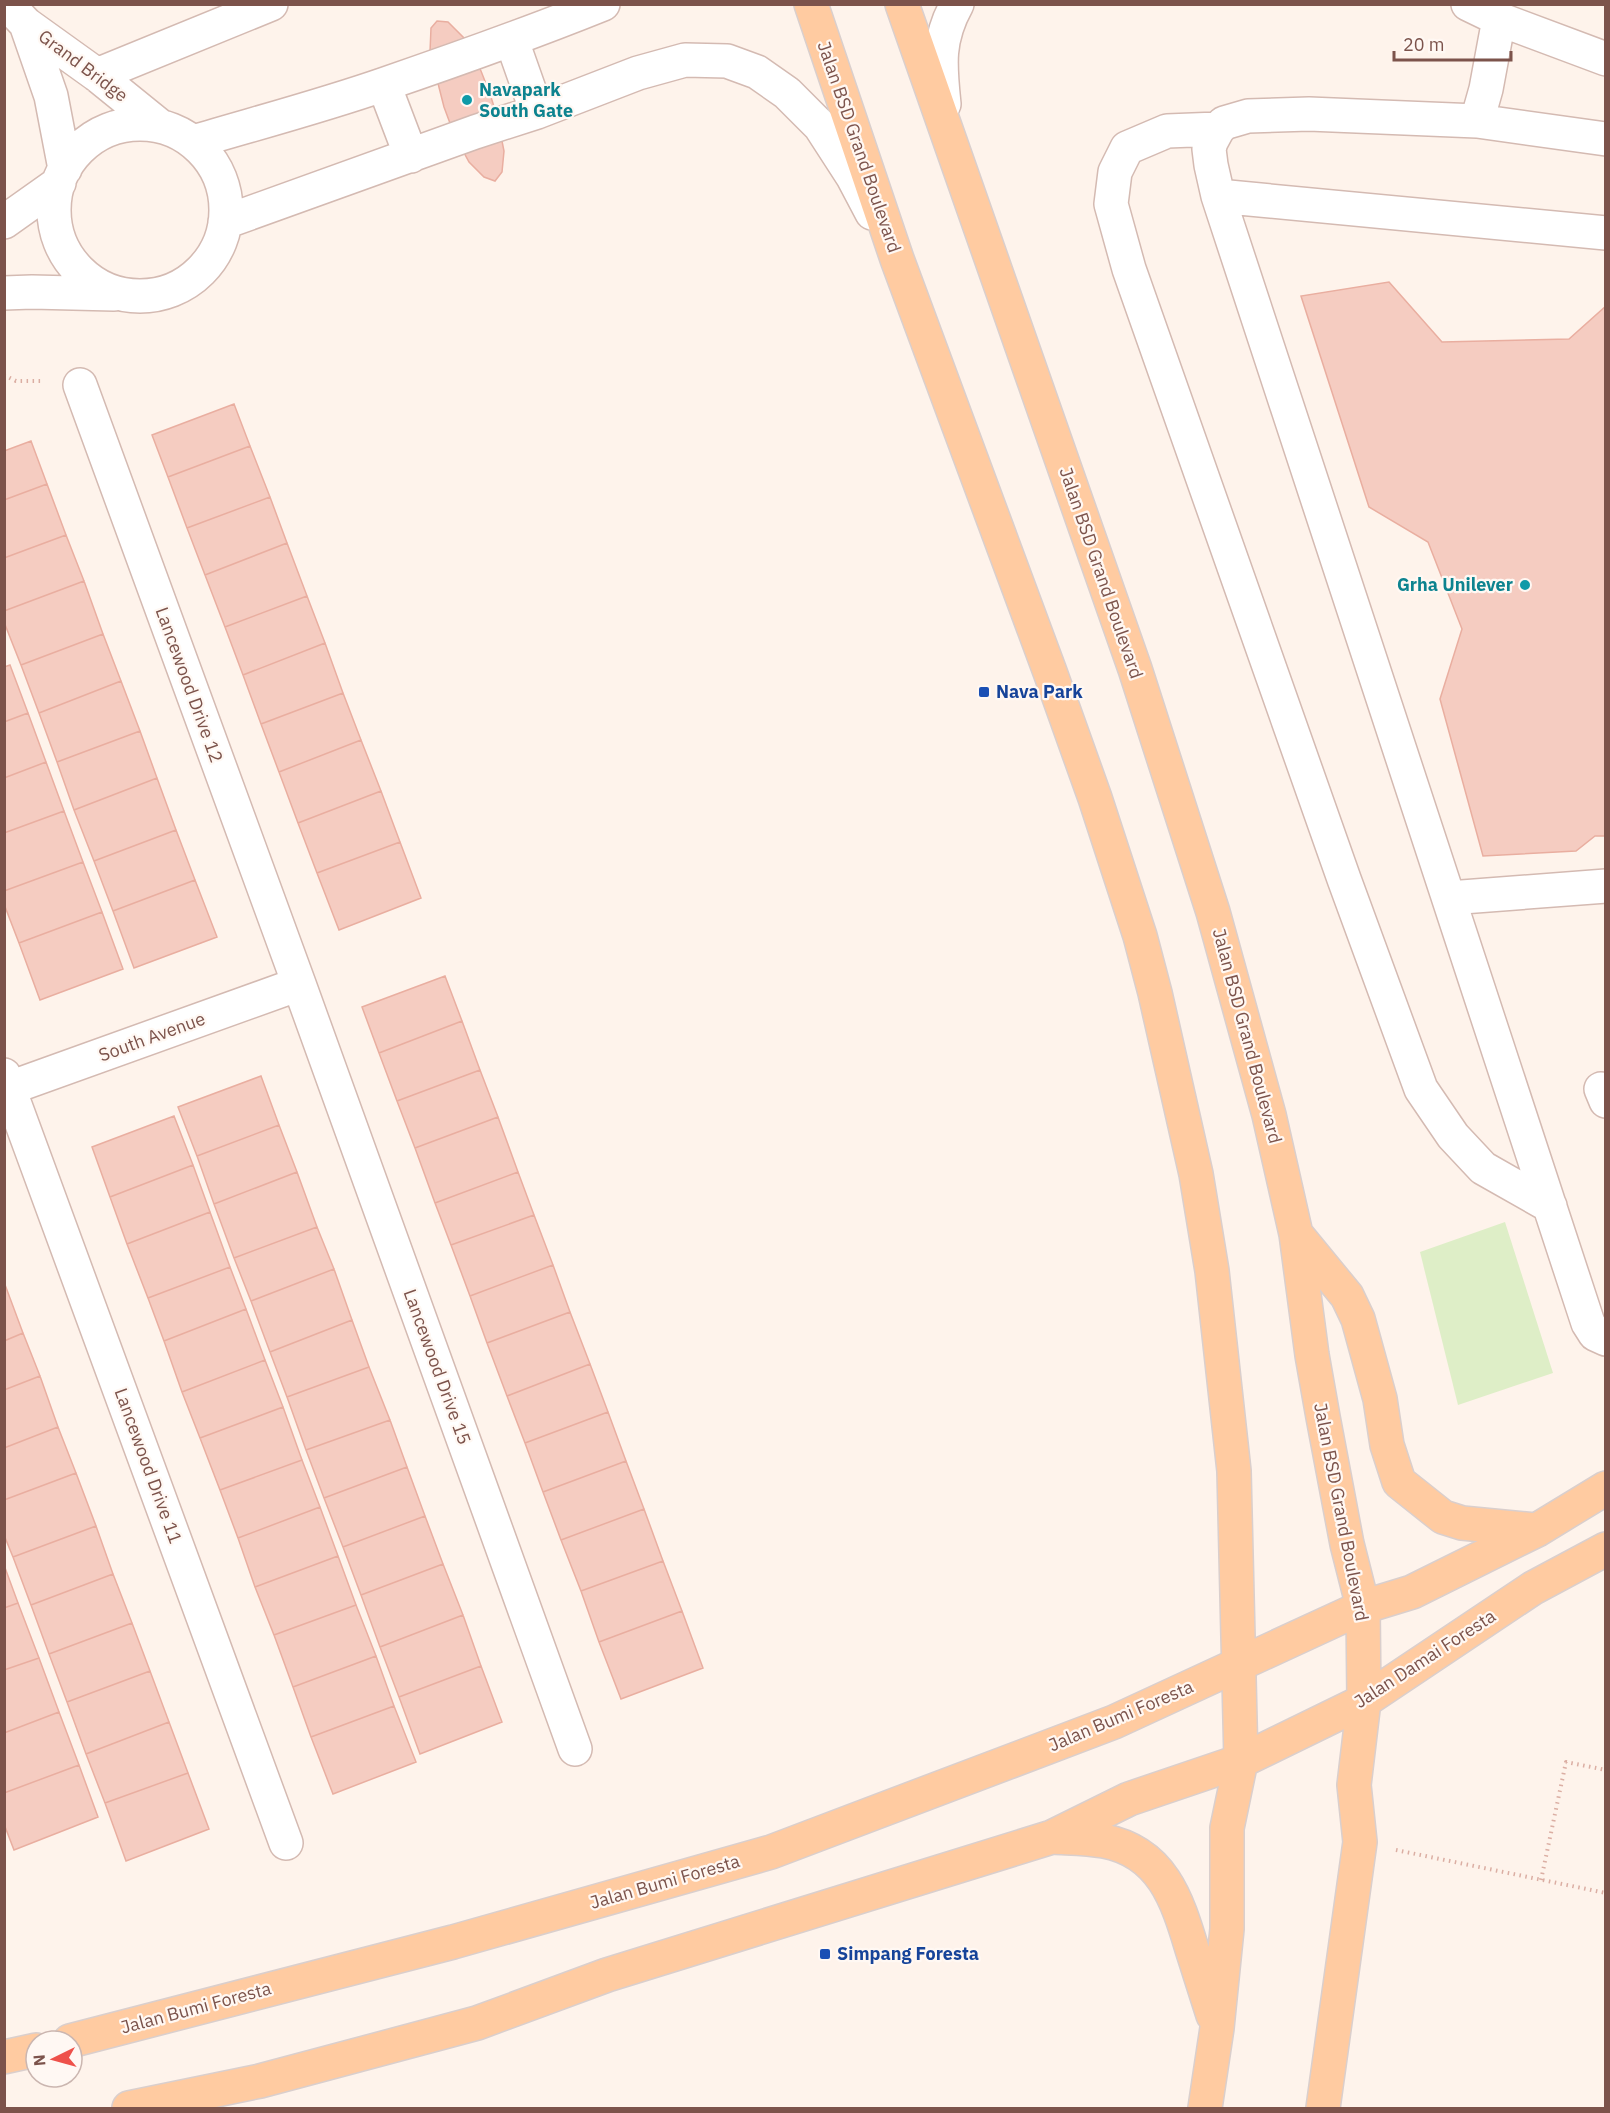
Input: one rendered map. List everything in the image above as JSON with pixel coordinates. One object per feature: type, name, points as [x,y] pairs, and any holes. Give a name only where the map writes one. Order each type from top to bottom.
[{"type":"main road","name":"Jalan BSD Grand Boulevard","points":[[811,4],[897,259],[1091,788],[1140,936],[1196,1174],[1213,1283],[1234,1471],[1241,1761],[1227,1828],[1227,1929],[1217,2028],[1205,2109]]},
{"type":"main road","name":"Jalan BSD Grand Boulevard","points":[[902,4],[1135,669],[1209,901],[1269,1115],[1296,1234],[1323,1417],[1347,1544],[1363,1608],[1364,1701],[1354,1785],[1360,1842],[1323,2109]]},
{"type":"main road","points":[[1296,1234],[1347,1296],[1358,1319],[1380,1399],[1388,1445],[1399,1482],[1443,1517],[1462,1523],[1537,1530]]},
{"type":"main road","points":[[1240,1663],[1363,1608],[1412,1592],[1537,1530],[1605,1488]]},
{"type":"main road","name":"Jalan Damai Foresta","points":[[1241,1761],[1364,1701],[1533,1588],[1605,1549]]},
{"type":"main road","name":"Jalan Bumi Foresta","points":[[84,2037],[453,1942],[771,1852],[1114,1722],[1240,1663]]},
{"type":"main road","points":[[129,2109],[260,2081],[477,2023],[607,1975],[1052,1837],[1130,1800],[1241,1761]]},
{"type":"main road","points":[[1052,1837],[1105,1841],[1132,1851],[1152,1864],[1166,1881],[1180,1908],[1217,2028]]},
{"type":"main road","points":[[4,2057],[24,2053]]},
{"type":"street","points":[[97,75],[271,4]]},
{"type":"street","points":[[193,142],[384,85],[456,58],[512,41],[603,4]]},
{"type":"street","points":[[948,131],[939,62],[946,26],[957,4]]},
{"type":"street","points":[[1468,4],[1499,19],[1605,59]]},
{"type":"street","points":[[17,14],[51,96],[62,176]]},
{"type":"street","name":"Grand Bridge","points":[[17,14],[160,126]]},
{"type":"street","points":[[1477,121],[1486,89],[1499,19]]},
{"type":"street","points":[[512,41],[537,112]]},
{"type":"street","points":[[225,222],[537,112],[638,73],[685,60],[727,61],[757,72],[787,93],[820,126],[853,177],[897,259]]},
{"type":"street","points":[[384,85],[411,156]]},
{"type":"street","points":[[1605,139],[1477,121],[1286,114],[1248,116],[1224,123],[1218,129],[1209,149],[1210,165],[1218,196],[1588,1323],[1595,1334],[1605,1339]]},
{"type":"street","points":[[4,293],[128,295],[157,294],[185,283],[197,274],[215,251],[225,222],[225,200],[220,178],[209,158],[193,142],[160,126],[135,124],[111,129],[89,141],[80,149],[62,176],[56,197],[57,227],[68,255],[87,277],[113,291],[128,295]]},
{"type":"street","points":[[1218,129],[1167,131],[1126,148],[1115,172],[1111,204],[1129,269],[1344,879],[1421,1089],[1453,1136],[1483,1168],[1550,1206]]},
{"type":"street","points":[[4,222],[62,176]]},
{"type":"street","points":[[1218,196],[1605,233]]},
{"type":"street","name":"Lancewood Drive 12","points":[[80,386],[299,984]]},
{"type":"street","points":[[1449,898],[1605,886]]},
{"type":"street","name":"South Avenue","points":[[6,1084],[299,984]]},
{"type":"street","name":"Lancewood Drive 15","points":[[299,984],[575,1749]]},
{"type":"street","name":"Lancewood Drive 11","points":[[6,1084],[286,1843]]},
{"type":"path","points":[[1541,1881],[1566,1762],[1605,1770]]},
{"type":"path","points":[[1360,1842],[1605,1893]]},
{"type":"green space","points":[[1505,1222],[1553,1373],[1458,1405],[1420,1252]]},
{"type":"building","name":"Navapark South Gate","points":[[437,21],[448,22],[465,39],[490,94],[504,151],[502,172],[495,181],[484,177],[469,162],[454,134],[444,107],[430,52],[431,28]]},
{"type":"building","name":"Grha Unilever","points":[[1389,282],[1442,342],[1569,339],[1606,306],[1606,836],[1595,836],[1576,851],[1483,856],[1440,699],[1462,629],[1428,542],[1369,507],[1301,296]]},
{"type":"building","points":[[234,404],[250,446],[168,477],[152,435]]},
{"type":"building","points":[[31,441],[47,484],[4,500],[4,451]]},
{"type":"building","points":[[250,446],[270,497],[187,528],[168,477]]},
{"type":"building","points":[[47,484],[66,535],[4,558],[4,500]]},
{"type":"building","points":[[270,497],[287,543],[205,575],[187,528]]},
{"type":"building","points":[[66,535],[84,581],[4,611],[4,558]]},
{"type":"building","points":[[287,543],[307,596],[225,627],[205,575]]},
{"type":"building","points":[[84,581],[103,634],[21,665],[4,622],[4,611]]},
{"type":"building","points":[[307,596],[325,643],[243,675],[225,627]]},
{"type":"building","points":[[103,634],[121,681],[39,713],[21,665]]},
{"type":"building","points":[[325,643],[343,693],[261,724],[243,675]]},
{"type":"building","points":[[10,665],[28,713],[4,722],[4,667]]},
{"type":"building","points":[[121,681],[140,731],[57,762],[39,713]]},
{"type":"building","points":[[343,693],[361,740],[279,772],[261,724]]},
{"type":"building","points":[[28,713],[46,762],[4,778],[4,722]]},
{"type":"building","points":[[140,731],[157,778],[74,810],[57,762]]},
{"type":"building","points":[[361,740],[381,791],[298,823],[279,772]]},
{"type":"building","points":[[46,762],[64,811],[4,833],[4,778]]},
{"type":"building","points":[[157,778],[176,830],[94,861],[74,810]]},
{"type":"building","points":[[381,791],[400,842],[317,873],[298,823]]},
{"type":"building","points":[[64,811],[83,862],[4,891],[4,833]]},
{"type":"building","points":[[176,830],[195,880],[113,911],[94,861]]},
{"type":"building","points":[[400,842],[421,898],[339,930],[317,873]]},
{"type":"building","points":[[83,862],[102,912],[19,943],[4,904],[4,891]]},
{"type":"building","points":[[195,880],[217,937],[134,968],[113,911]]},
{"type":"building","points":[[102,912],[123,969],[40,1000],[19,943]]},
{"type":"building","points":[[445,976],[462,1021],[379,1053],[362,1007]]},
{"type":"building","points":[[462,1021],[480,1070],[397,1101],[379,1053]]},
{"type":"building","points":[[480,1070],[498,1117],[415,1148],[397,1101]]},
{"type":"building","points":[[261,1076],[279,1125],[197,1156],[178,1107]]},
{"type":"building","points":[[174,1116],[193,1165],[110,1197],[92,1147]]},
{"type":"building","points":[[498,1117],[518,1172],[435,1203],[415,1148]]},
{"type":"building","points":[[279,1125],[297,1172],[214,1204],[197,1156]]},
{"type":"building","points":[[193,1165],[210,1212],[127,1244],[110,1197]]},
{"type":"building","points":[[297,1172],[317,1227],[234,1258],[214,1204]]},
{"type":"building","points":[[518,1172],[534,1215],[451,1245],[435,1203]]},
{"type":"building","points":[[210,1212],[230,1267],[148,1298],[127,1244]]},
{"type":"building","points":[[534,1215],[553,1265],[470,1296],[451,1245]]},
{"type":"building","points":[[317,1227],[334,1269],[251,1301],[234,1258]]},
{"type":"building","points":[[553,1265],[570,1312],[487,1343],[470,1296]]},
{"type":"building","points":[[230,1267],[246,1309],[164,1341],[148,1298]]},
{"type":"building","points":[[334,1269],[352,1320],[270,1352],[251,1301]]},
{"type":"building","points":[[4,1282],[23,1333],[4,1341]]},
{"type":"building","points":[[246,1309],[265,1360],[182,1392],[164,1341]]},
{"type":"building","points":[[570,1312],[590,1364],[507,1396],[487,1343]]},
{"type":"building","points":[[352,1320],[369,1367],[287,1397],[270,1352]]},
{"type":"building","points":[[23,1333],[40,1376],[4,1390],[4,1341]]},
{"type":"building","points":[[265,1360],[283,1407],[200,1438],[182,1392]]},
{"type":"building","points":[[590,1364],[608,1412],[525,1443],[507,1396]]},
{"type":"building","points":[[369,1367],[390,1420],[306,1450],[287,1397]]},
{"type":"building","points":[[40,1376],[58,1427],[4,1448],[4,1390]]},
{"type":"building","points":[[283,1407],[302,1460],[220,1490],[200,1438]]},
{"type":"building","points":[[608,1412],[626,1461],[543,1492],[525,1443]]},
{"type":"building","points":[[390,1420],[407,1467],[324,1498],[306,1450]]},
{"type":"building","points":[[58,1427],[76,1473],[4,1500],[4,1448]]},
{"type":"building","points":[[302,1460],[320,1507],[238,1538],[220,1490]]},
{"type":"building","points":[[626,1461],[644,1509],[561,1540],[543,1492]]},
{"type":"building","points":[[407,1467],[425,1516],[343,1547],[324,1498]]},
{"type":"building","points":[[76,1473],[96,1526],[13,1557],[4,1535],[4,1500]]},
{"type":"building","points":[[320,1507],[338,1556],[255,1587],[238,1538]]},
{"type":"building","points":[[644,1509],[663,1561],[581,1591],[561,1540]]},
{"type":"building","points":[[425,1516],[443,1564],[361,1595],[343,1547]]},
{"type":"building","points":[[96,1526],[113,1574],[31,1605],[13,1557]]},
{"type":"building","points":[[338,1556],[356,1605],[274,1635],[255,1587]]},
{"type":"building","points":[[663,1561],[682,1611],[599,1642],[581,1591]]},
{"type":"building","points":[[443,1564],[463,1615],[380,1647],[361,1595]]},
{"type":"building","points":[[4,1565],[18,1603],[4,1608]]},
{"type":"building","points":[[113,1574],[132,1623],[49,1654],[31,1605]]},
{"type":"building","points":[[18,1603],[39,1658],[4,1670],[4,1608]]},
{"type":"building","points":[[356,1605],[376,1656],[293,1687],[274,1635]]},
{"type":"building","points":[[682,1611],[703,1668],[621,1699],[599,1642]]},
{"type":"building","points":[[463,1615],[481,1666],[399,1697],[380,1647]]},
{"type":"building","points":[[132,1623],[150,1671],[67,1702],[49,1654]]},
{"type":"building","points":[[376,1656],[394,1706],[311,1737],[293,1687]]},
{"type":"building","points":[[39,1658],[59,1712],[4,1733],[4,1670]]},
{"type":"building","points":[[481,1666],[502,1722],[420,1754],[399,1697]]},
{"type":"building","points":[[150,1671],[169,1722],[86,1754],[67,1702]]},
{"type":"building","points":[[394,1706],[416,1762],[333,1794],[311,1737]]},
{"type":"building","points":[[59,1712],[79,1765],[4,1793],[4,1733]]},
{"type":"building","points":[[169,1722],[188,1773],[105,1803],[86,1754]]},
{"type":"building","points":[[79,1765],[98,1817],[14,1850],[4,1824],[4,1793]]},
{"type":"building","points":[[188,1773],[209,1829],[126,1861],[105,1803]]},
{"type":"place","name":"Navapark South Gate","points":[[467,100]]},
{"type":"place","name":"Grha Unilever","points":[[1525,585]]},
{"type":"place","name":"Nava Park","points":[[984,692]]},
{"type":"place","name":"Simpang Foresta","points":[[825,1954]]}]
